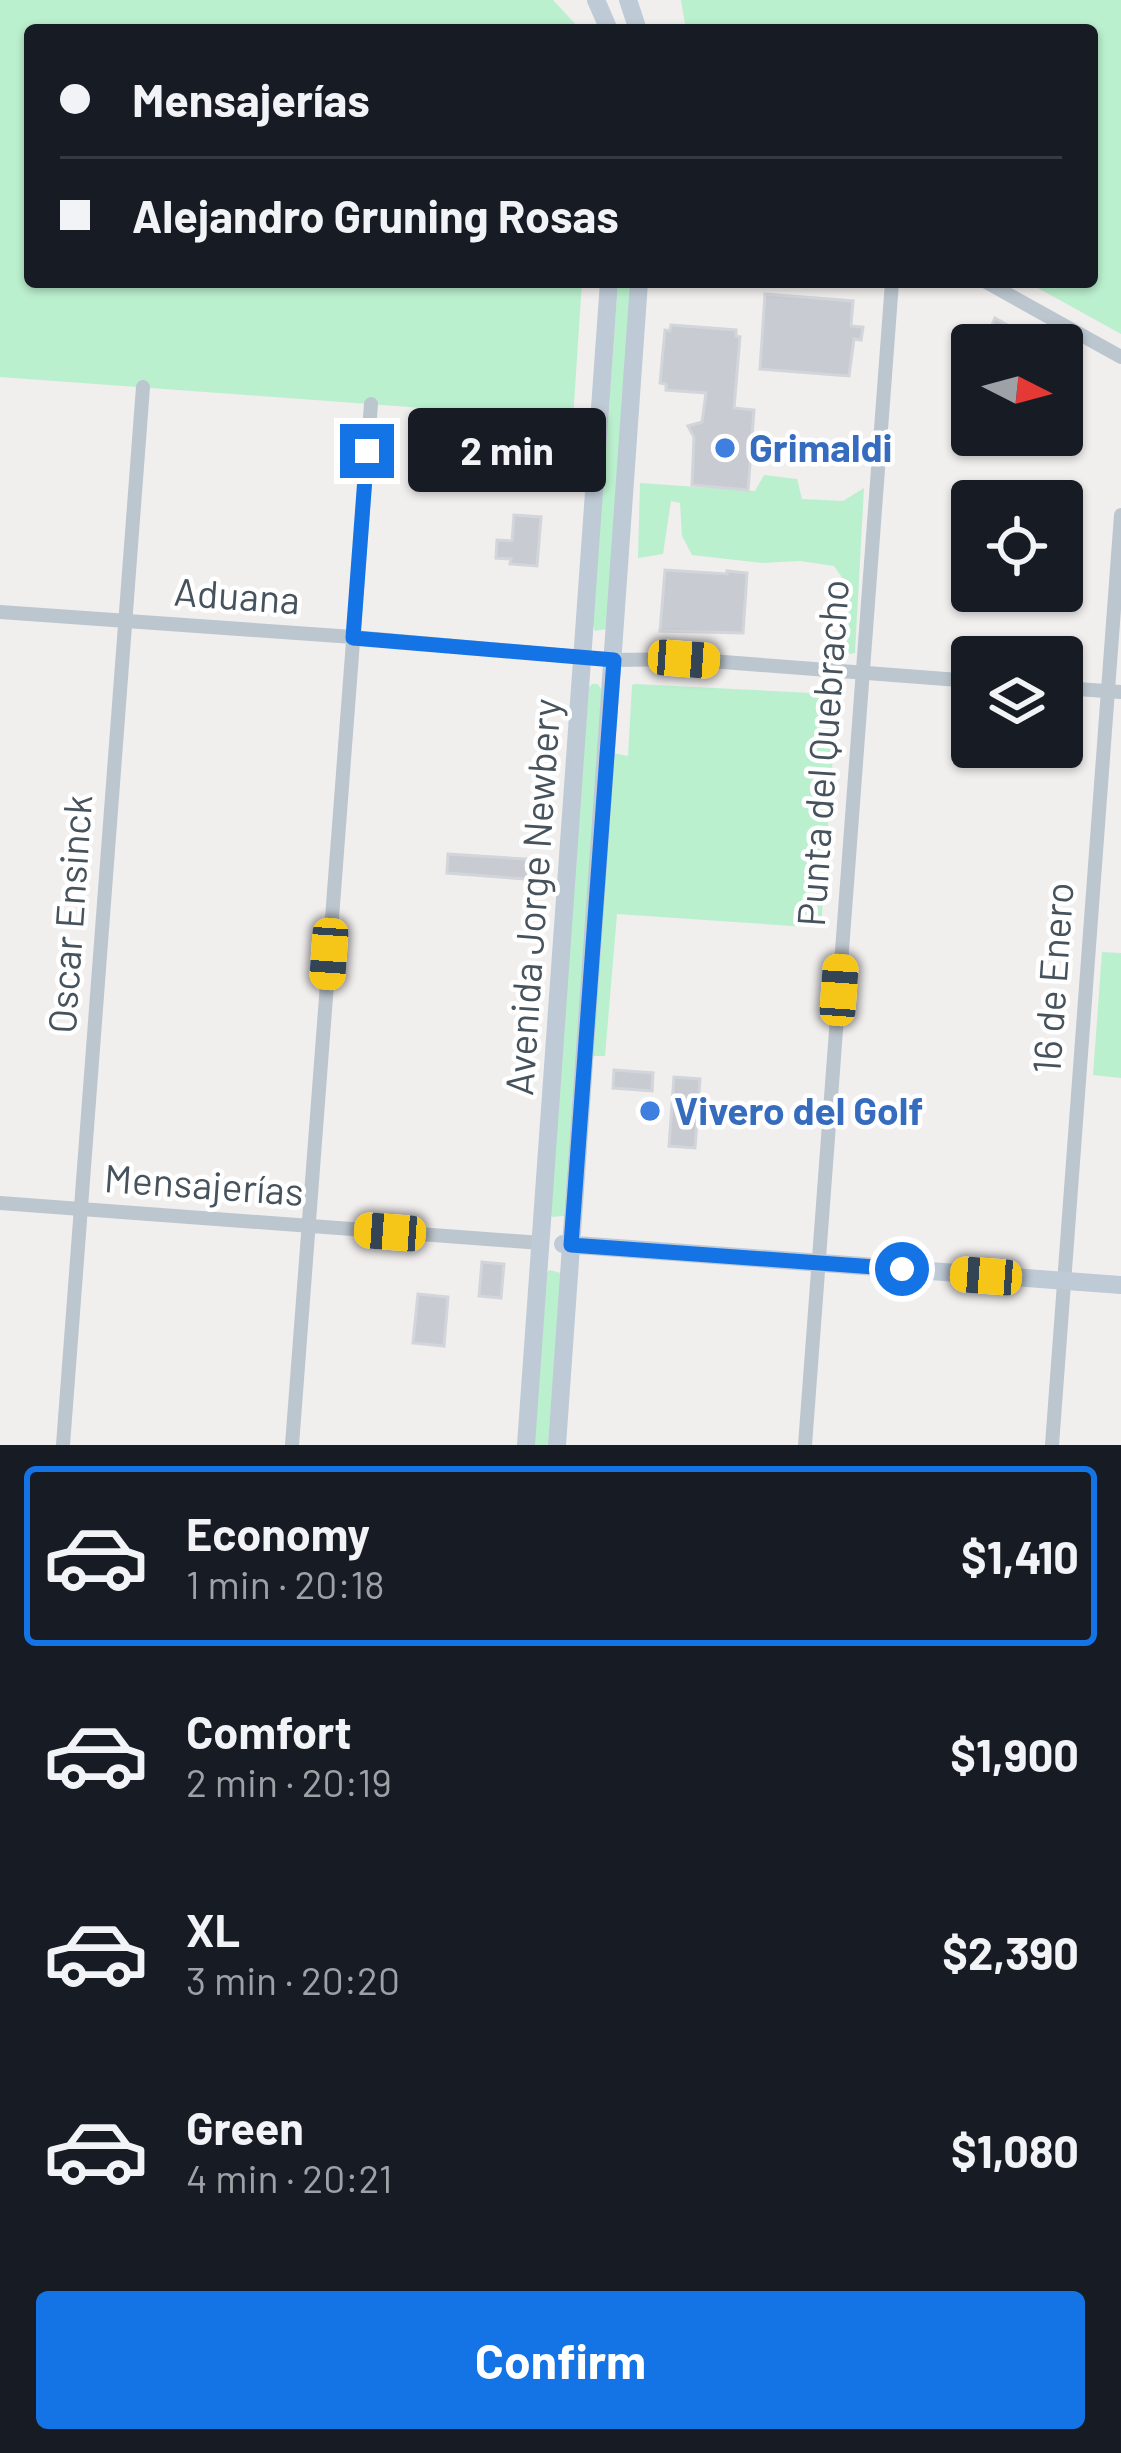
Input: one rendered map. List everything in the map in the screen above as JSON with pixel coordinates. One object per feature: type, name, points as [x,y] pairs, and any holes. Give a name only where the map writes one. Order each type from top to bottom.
[{"type":"main road","name":"Avenida Jorge Newbery","points":[[526,1445],[609,288]]},
{"type":"main road","name":"Avenida Jorge Newbery","points":[[556,1445],[639,288]]},
{"type":"main road","name":"Mensajerías","points":[[541,1243],[1121,1286]]},
{"type":"street","name":"Punta del Quebracho","points":[[805,1445],[892,288]]},
{"type":"street","points":[[997,288],[1121,357]]},
{"type":"street","name":"Oscar Ensinck","points":[[63,1445],[142,387]]},
{"type":"street","points":[[292,1445],[370,404]]},
{"type":"street","name":"16 de Enero","points":[[1052,1445],[1114,692],[1121,515]]},
{"type":"street","name":"Aduana","points":[[0,612],[614,660],[684,659],[951,679]]},
{"type":"street","points":[[1083,690],[1114,692]]},
{"type":"street","name":"Mensajerías","points":[[0,1203],[541,1243]]},
{"type":"green space","points":[[0,0],[553,0],[575,24],[24,24],[24,288],[582,288],[573,419],[0,377]]},
{"type":"green space","points":[[681,0],[1121,0],[1121,334],[1038,288],[1098,288],[1098,24],[685,24]]},
{"type":"green space","points":[[618,288],[632,288],[606,629],[595,631]]},
{"type":"green space","points":[[764,475],[797,479],[802,499],[843,501],[864,488],[855,653],[838,656],[843,579],[834,566],[692,555],[682,536],[680,503],[671,501],[663,554],[638,558],[640,483],[755,491]]},
{"type":"green space","points":[[635,684],[832,694],[837,698],[821,928],[617,914],[605,1056],[591,1056],[613,753],[628,756]]},
{"type":"green space","points":[[589,687],[601,689],[601,700],[564,1216],[552,1217]]},
{"type":"green space","points":[[1102,952],[1121,953],[1121,1078],[1093,1075]]},
{"type":"green space","points":[[547,1273],[561,1273],[548,1445],[534,1445]]},
{"type":"building","points":[[765,294],[853,301],[851,326],[863,327],[861,340],[854,339],[849,376],[760,369]]},
{"type":"building","points":[[671,325],[736,330],[740,337],[734,408],[754,410],[748,490],[692,485],[694,437],[688,426],[702,422],[706,393],[666,390],[666,384],[660,383],[665,330],[670,331]]},
{"type":"building","points":[[514,515],[541,517],[537,566],[496,558],[497,540],[512,541]]},
{"type":"building","points":[[665,570],[747,573],[743,633],[660,631]]},
{"type":"building","points":[[448,854],[540,860],[539,880],[447,873]]},
{"type":"building","points":[[614,1070],[653,1073],[652,1091],[613,1088]]},
{"type":"building","points":[[674,1077],[700,1079],[695,1148],[669,1146]]},
{"type":"building","points":[[482,1262],[504,1264],[501,1298],[479,1296]]},
{"type":"building","points":[[418,1294],[448,1297],[444,1346],[413,1343]]},
{"type":"place","name":"Grimaldi","points":[[725,448]]},
{"type":"place","name":"Vivero del Golf","points":[[650,1111]]},
{"type":"route","points":[[367,451],[353,638],[614,660],[571,1245],[902,1269]]}]
